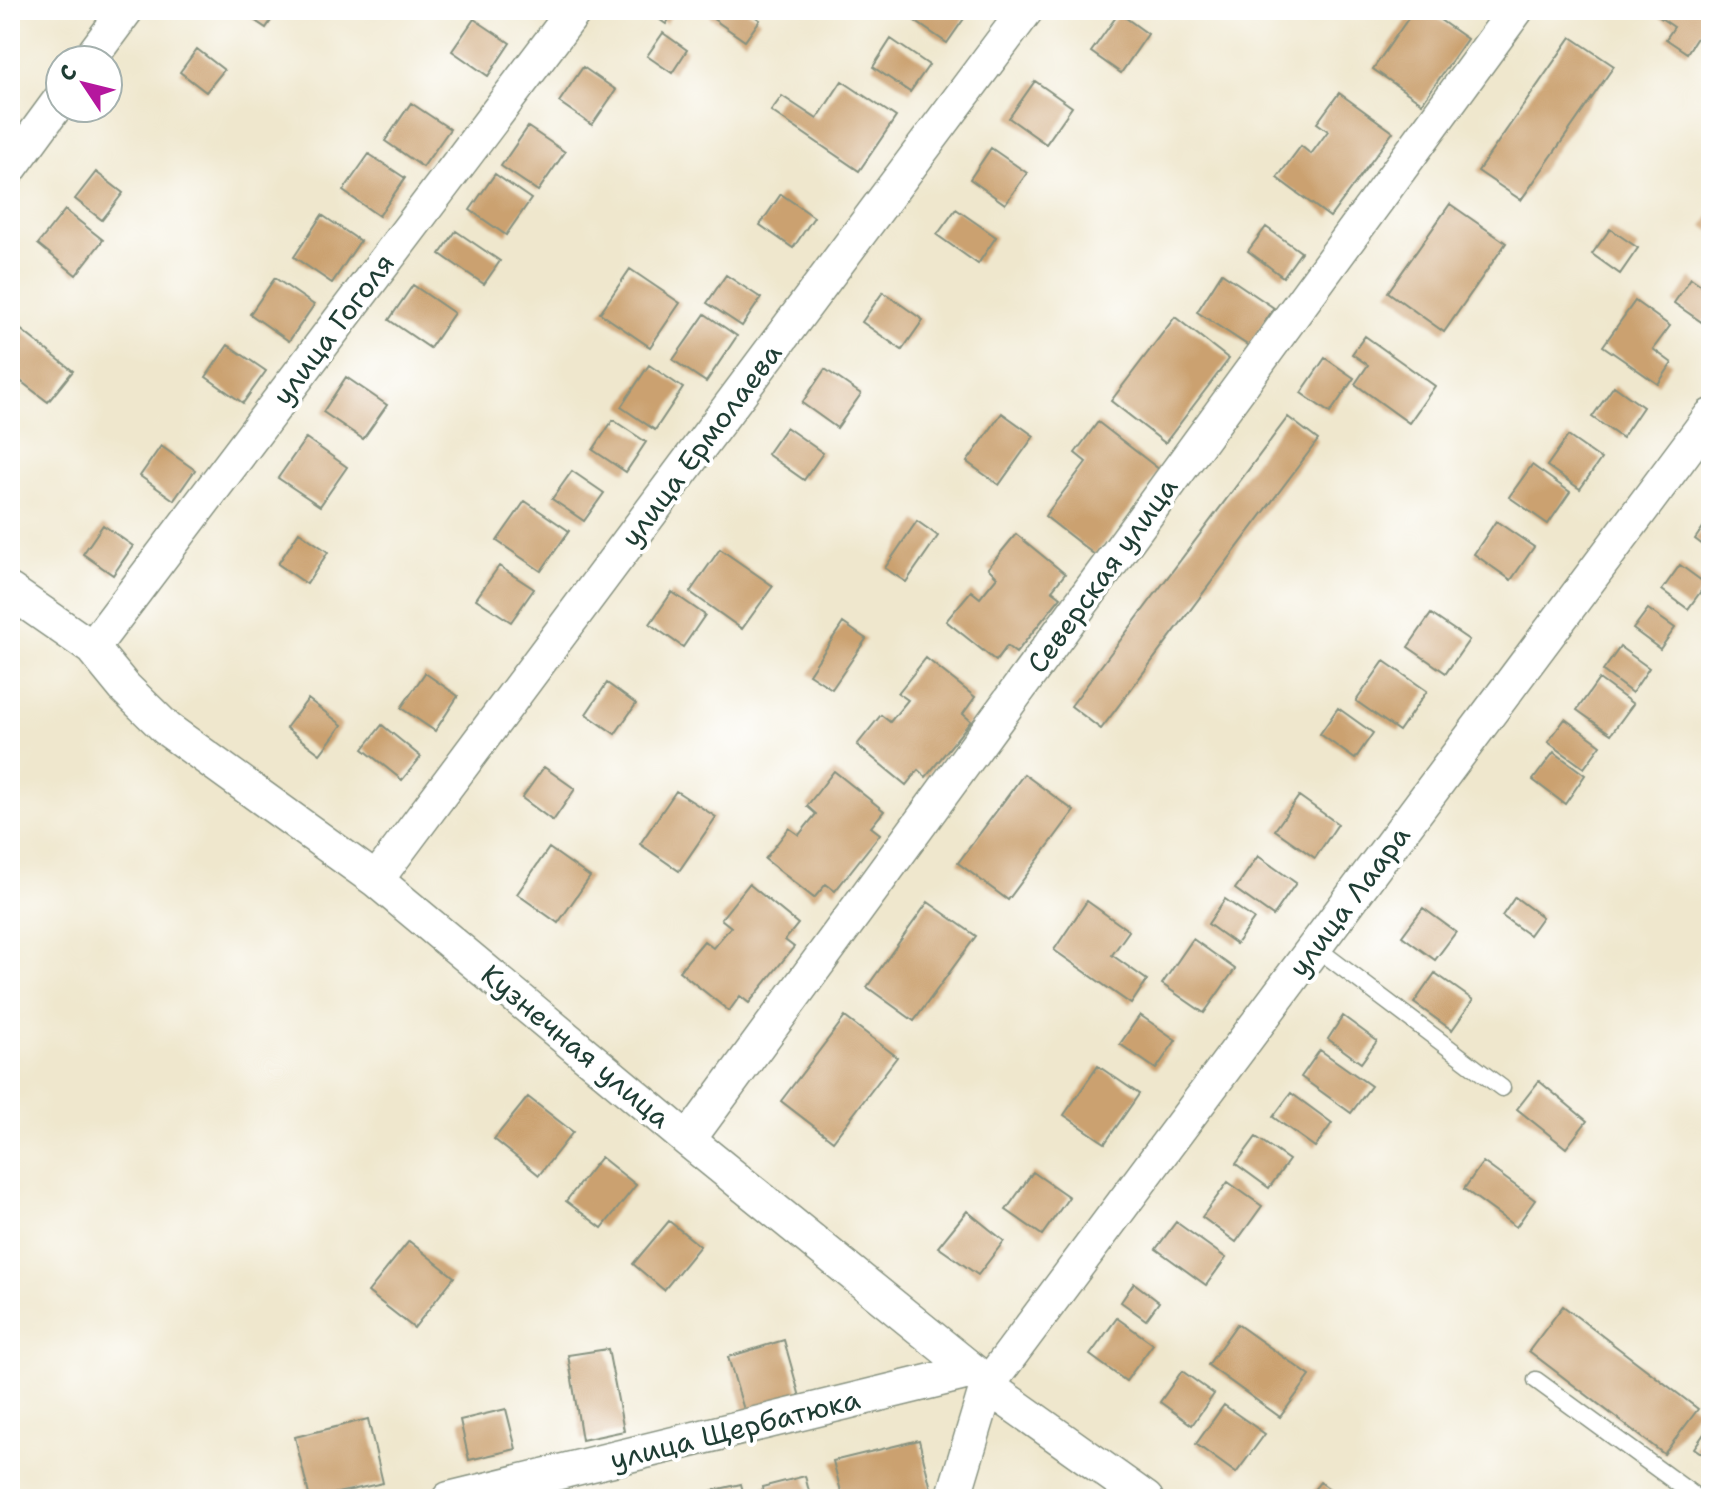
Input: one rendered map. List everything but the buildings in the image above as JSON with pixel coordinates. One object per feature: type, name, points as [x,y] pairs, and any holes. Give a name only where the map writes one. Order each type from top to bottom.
[{"type":"street","points":[[101,44],[126,10]]},
{"type":"street","name":"улица Гоголя","points":[[92,648],[575,10]]},
{"type":"street","name":"улица Ермолаева","points":[[376,880],[1026,10]]},
{"type":"street","name":"Северская улица","points":[[688,1140],[1516,10]]},
{"type":"street","points":[[10,168],[44,122]]},
{"type":"street","name":"улица Лаара","points":[[980,1378],[1315,947],[1711,416]]},
{"type":"street","name":"Кузнечная улица","points":[[10,591],[92,648],[124,687],[167,729],[376,880],[980,1378],[1146,1499]]},
{"type":"street","points":[[953,1499],[980,1378]]},
{"type":"street","name":"улица Щербатюка","points":[[449,1499],[980,1378]]},
{"type":"lane","points":[[1315,947],[1502,1088]]},
{"type":"lane","points":[[1536,1380],[1699,1499]]}]
